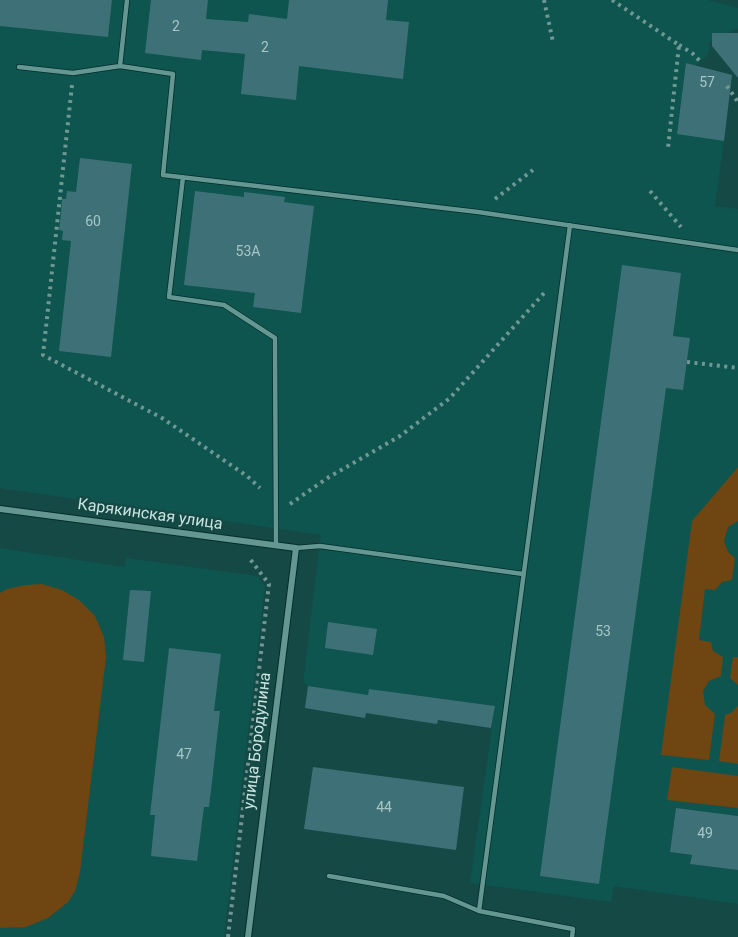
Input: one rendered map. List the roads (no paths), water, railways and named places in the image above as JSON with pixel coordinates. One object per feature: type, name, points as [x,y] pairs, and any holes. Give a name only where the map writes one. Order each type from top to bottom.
[{"type":"street","name":"Карякинская улица","points":[[0,509],[296,548]]},
{"type":"street","name":"улица Бородулина","points":[[248,937],[296,548]]},
{"type":"lane","points":[[120,66],[127,0]]},
{"type":"lane","points":[[19,67],[73,73],[120,66],[173,74],[164,175],[478,212],[738,250]]},
{"type":"lane","points":[[183,177],[169,297],[224,305],[275,338],[276,546]]},
{"type":"lane","points":[[479,911],[570,225]]},
{"type":"lane","points":[[296,548],[320,546],[523,574]]},
{"type":"lane","points":[[329,876],[444,896],[479,911],[573,929],[572,937]]}]
